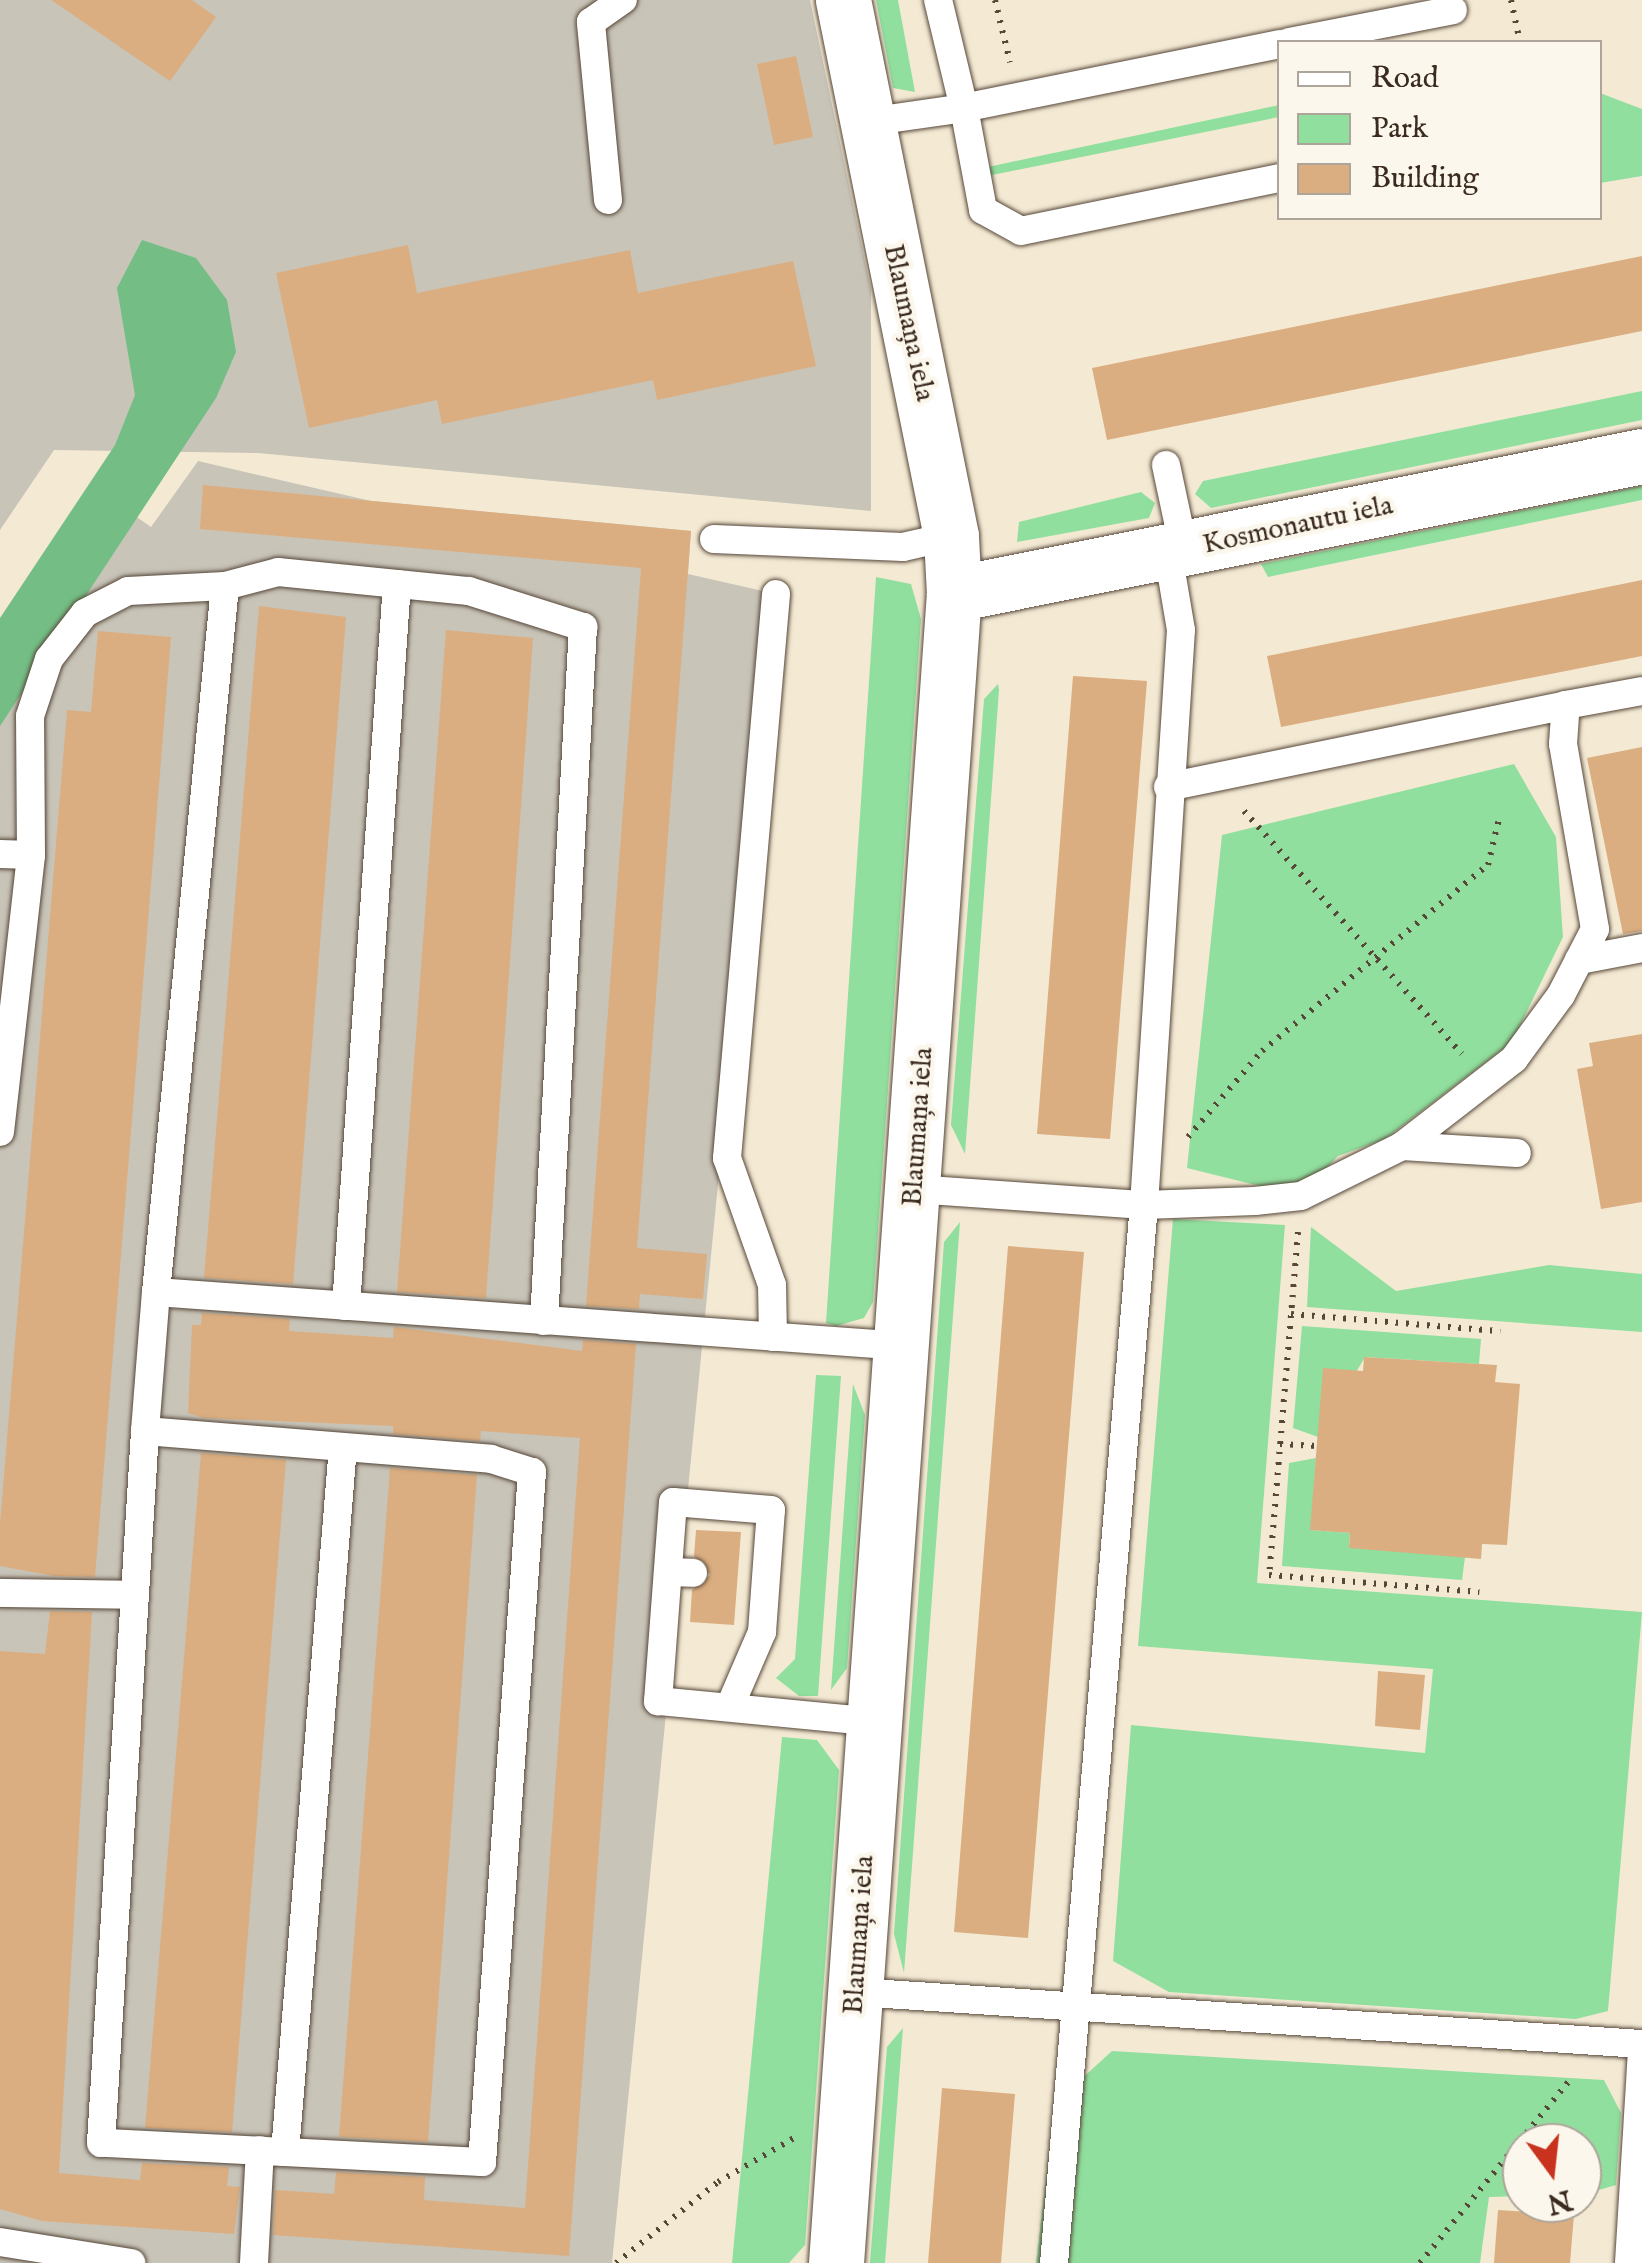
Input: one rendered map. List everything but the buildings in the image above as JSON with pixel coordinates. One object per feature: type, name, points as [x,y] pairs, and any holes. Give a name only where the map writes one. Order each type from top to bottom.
[{"type":"street","name":"Blaumaņa iela","points":[[836,2263],[954,594],[951,536],[843,0]]},
{"type":"street","name":"Kosmonautu iela","points":[[954,594],[1642,456]]},
{"type":"lane","points":[[608,200],[591,22],[624,0]]},
{"type":"lane","points":[[938,0],[983,210],[996,225],[1021,230],[1277,179]]},
{"type":"lane","points":[[1299,40],[1454,10]]},
{"type":"lane","points":[[867,122],[964,108],[1277,45]]},
{"type":"lane","points":[[1054,2263],[1144,1205],[1181,630],[1166,465]]},
{"type":"lane","points":[[714,538],[903,547],[951,536]]},
{"type":"lane","points":[[0,1132],[31,855],[30,716],[49,658],[85,613],[128,591],[226,586],[278,572],[469,591],[583,627],[544,1320]]},
{"type":"lane","points":[[346,1306],[397,584]]},
{"type":"lane","points":[[145,1431],[491,1459],[532,1472],[482,2162],[101,2143],[145,1431],[156,1292],[226,586]]},
{"type":"lane","points":[[773,1338],[772,1285],[727,1158],[776,594]]},
{"type":"lane","points":[[1168,787],[1642,691]]},
{"type":"lane","points":[[914,1188],[1144,1205],[1301,1196],[1402,1146],[1514,1059],[1595,929],[1562,744],[1566,705]]},
{"type":"lane","points":[[0,854],[31,855]]},
{"type":"lane","points":[[1579,960],[1642,948]]},
{"type":"lane","points":[[0,1028],[16,1003]]},
{"type":"lane","points":[[1402,1146],[1517,1153]]},
{"type":"lane","points":[[156,1292],[903,1346]]},
{"type":"lane","points":[[254,2263],[273,2151],[343,1447]]},
{"type":"lane","points":[[730,1706],[762,1632],[752,1578],[771,1510],[672,1502],[680,1572],[658,1701],[876,1722]]},
{"type":"lane","points":[[0,1594],[135,1596]]},
{"type":"lane","points":[[856,1992],[1642,2044]]},
{"type":"lane","points":[[1629,2263],[1642,2052]]},
{"type":"lane","points":[[0,2242],[74,2260],[132,2263]]},
{"type":"path","points":[[994,0],[1018,97]]},
{"type":"path","points":[[1512,0],[1520,40]]},
{"type":"path","points":[[1212,778],[1369,956],[1487,1080]]},
{"type":"path","points":[[1146,1174],[1369,956],[1488,865],[1499,819]]},
{"type":"path","points":[[1298,1226],[1269,1575],[1479,1592]]},
{"type":"path","points":[[1291,1314],[1500,1331]]},
{"type":"path","points":[[1280,1444],[1317,1446]]},
{"type":"path","points":[[1420,2263],[1601,2042]]},
{"type":"path","points":[[616,2263],[718,2182],[803,2133]]},
{"type":"shaded area","points":[[0,0],[810,0],[871,290],[871,511],[258,453],[54,450],[0,530]]},
{"type":"shaded area","points":[[198,461],[371,501],[691,531],[688,574],[776,594],[612,2263],[0,2263],[0,704],[131,513],[151,527]]},
{"type":"green space","points":[[876,0],[898,0],[915,92],[893,88]]},
{"type":"green space","points":[[1602,94],[1642,109],[1642,176],[1602,183]]},
{"type":"green space","points":[[1277,105],[1277,117],[987,176],[988,167]]},
{"type":"green space","points":[[142,240],[196,258],[227,300],[236,352],[216,398],[0,726],[0,618],[115,445],[135,395],[117,288]]},
{"type":"green space","points":[[1642,391],[1642,420],[1211,508],[1195,494],[1203,481]]},
{"type":"green space","points":[[1642,486],[1642,500],[1268,577],[1261,564]]},
{"type":"green space","points":[[1141,492],[1155,503],[1149,518],[1017,542],[1019,522]]},
{"type":"green space","points":[[876,577],[911,584],[921,619],[873,1302],[864,1318],[836,1326],[826,1323]]},
{"type":"green space","points":[[998,684],[965,1154],[951,1125],[984,699]]},
{"type":"green space","points":[[1514,764],[1556,837],[1563,937],[1512,1042],[1385,1139],[1338,1156],[1301,1196],[1187,1168],[1222,835]]},
{"type":"green space","points":[[1173,1219],[1285,1225],[1257,1583],[1642,1612],[1608,2011],[1576,2019],[1169,1992],[1113,1961],[1131,1725],[1425,1753],[1433,1669],[1138,1646]]},
{"type":"green space","points":[[960,1222],[904,1973],[894,1934],[944,1242]]},
{"type":"green space","points":[[1311,1227],[1396,1291],[1549,1265],[1642,1274],[1642,1332],[1307,1307]]},
{"type":"green space","points":[[1302,1326],[1481,1339],[1479,1364],[1365,1357],[1318,1437],[1293,1428]]},
{"type":"green space","points":[[816,1375],[841,1376],[818,1696],[799,1696],[776,1678],[795,1659]]},
{"type":"green space","points":[[853,1384],[865,1415],[847,1668],[831,1690]]},
{"type":"green space","points":[[1316,1458],[1311,1530],[1350,1533],[1349,1547],[1465,1557],[1462,1580],[1282,1566],[1289,1463]]},
{"type":"green space","points":[[782,1737],[817,1740],[839,1770],[805,2245],[789,2263],[732,2263]]},
{"type":"green space","points":[[903,2028],[885,2263],[870,2263],[887,2047]]},
{"type":"green space","points":[[1112,2051],[1604,2080],[1621,2113],[1616,2185],[1602,2189],[1602,2123],[1502,2123],[1502,2197],[1489,2197],[1480,2263],[1036,2263],[1055,2103]]}]
